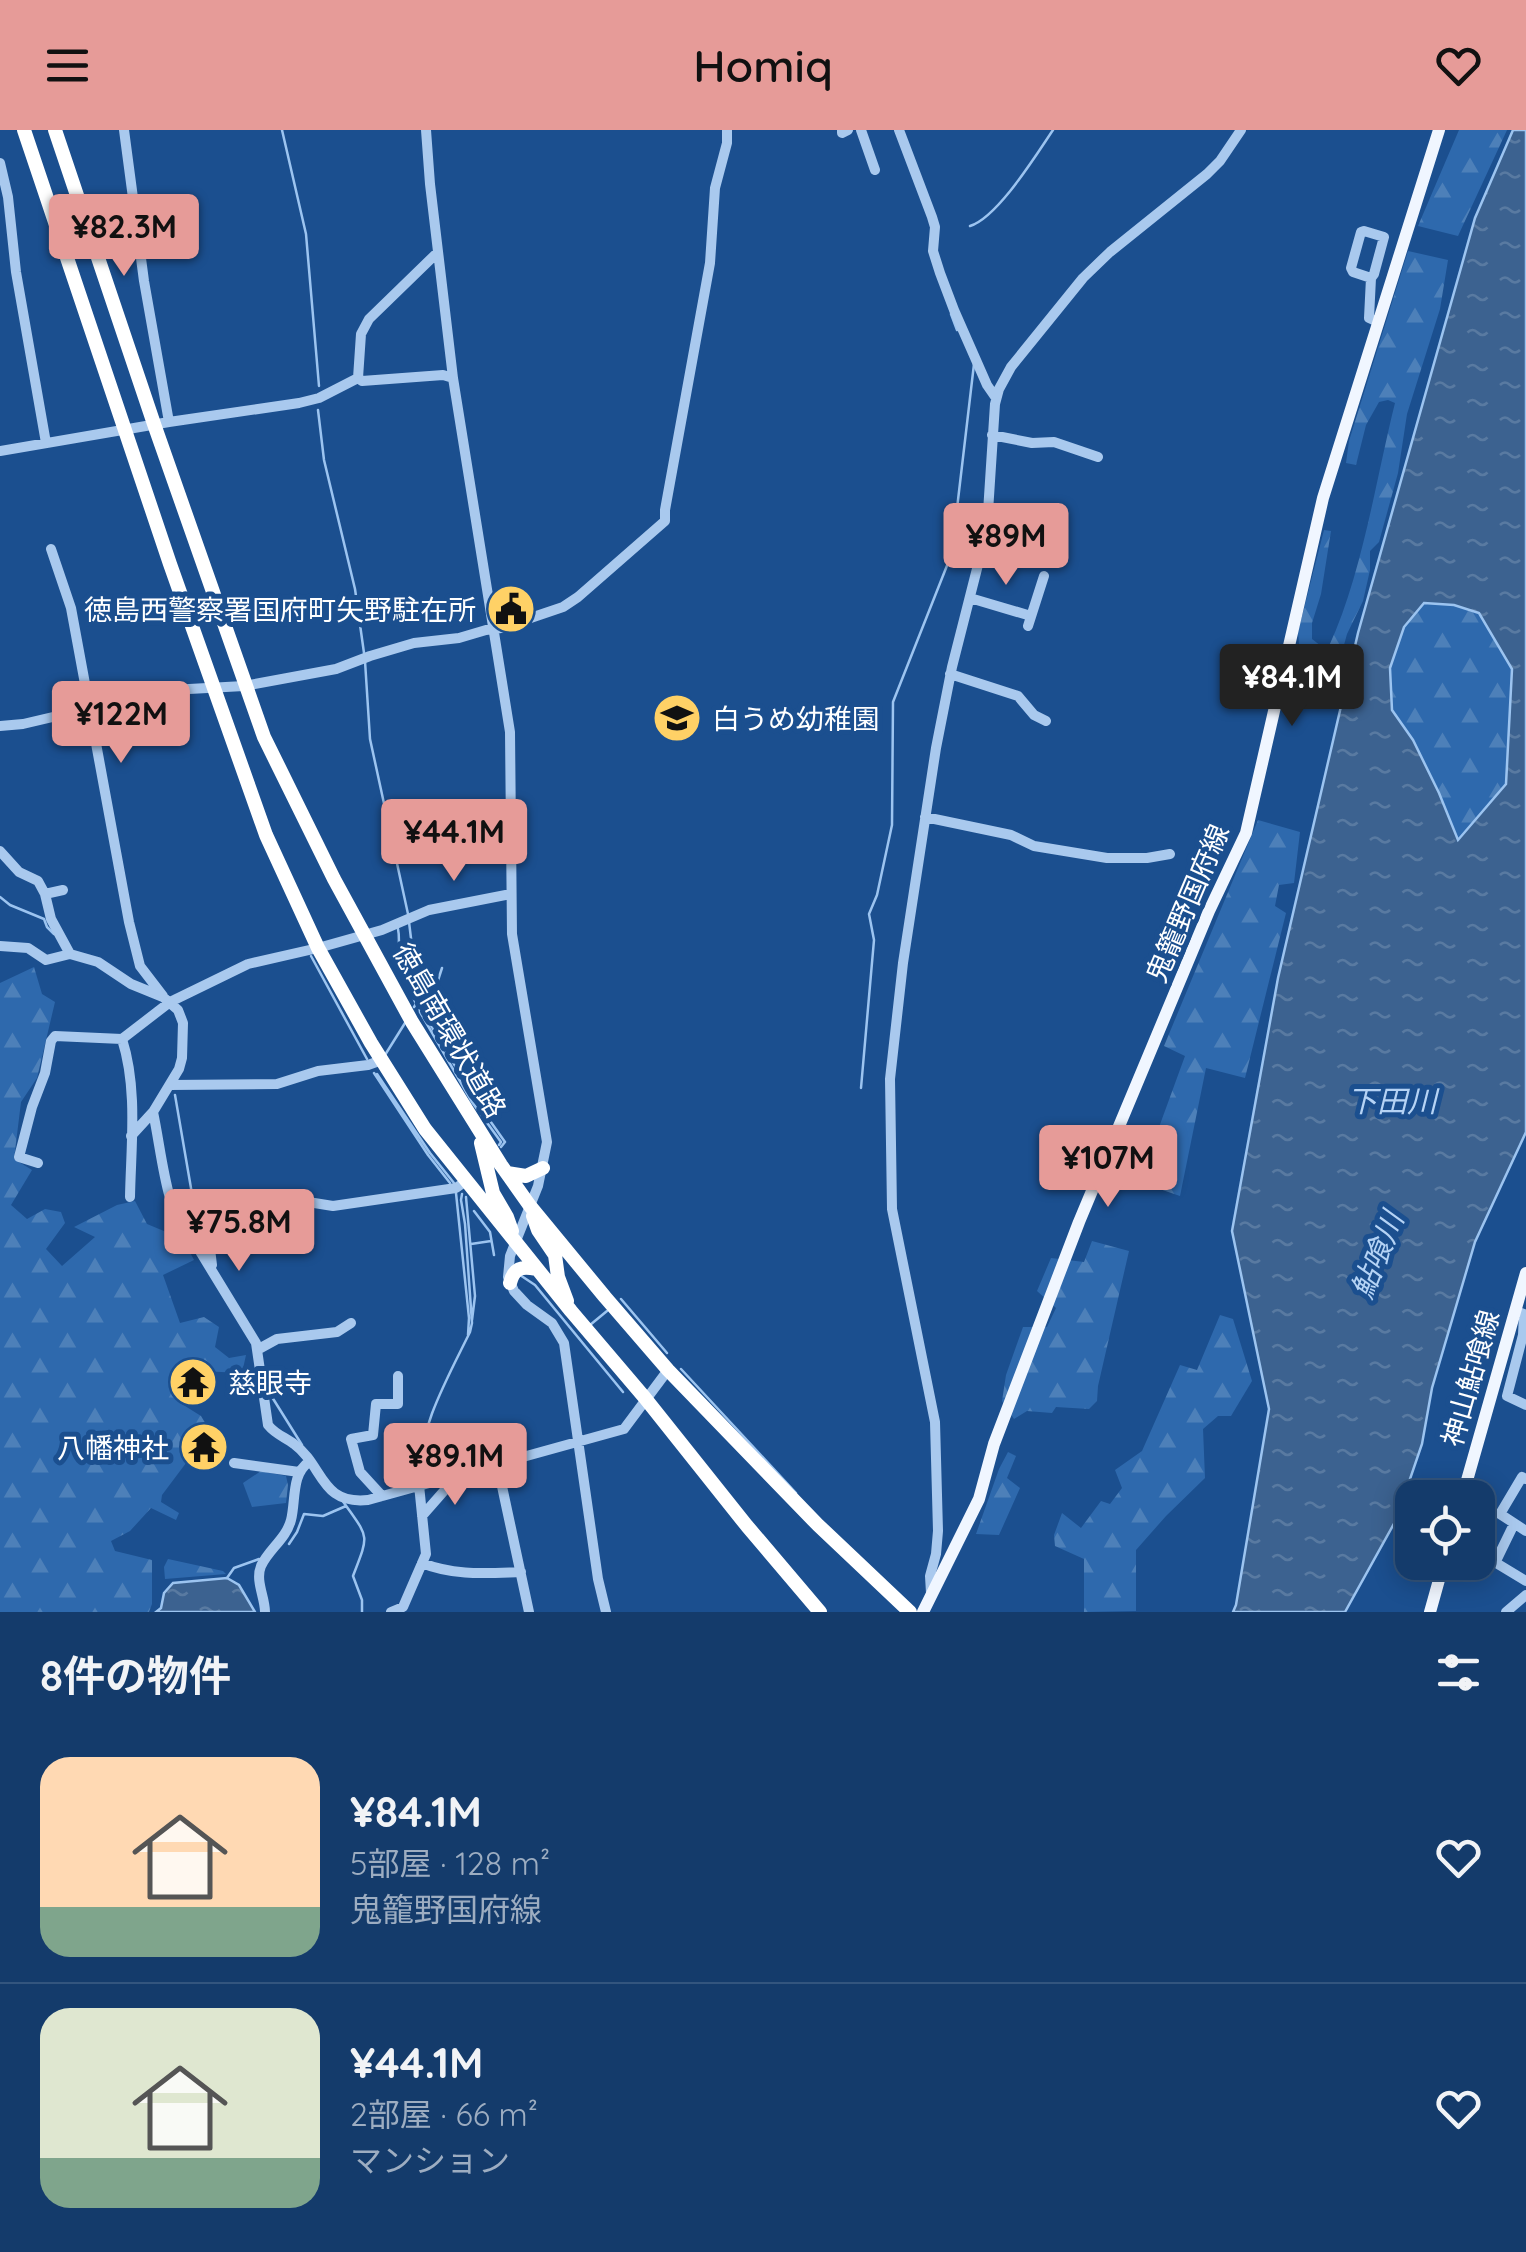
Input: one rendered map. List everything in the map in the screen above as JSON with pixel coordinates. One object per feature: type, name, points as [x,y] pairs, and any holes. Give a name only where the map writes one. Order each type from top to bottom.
[{"type":"highway","points":[[24,130],[266,835],[318,948],[425,1129],[820,1612]]},
{"type":"highway","name":"徳島南環状道路","points":[[55,130],[161,423],[244,686],[264,737],[302,818],[412,1022],[530,1206],[668,1370],[818,1526],[910,1612]]},
{"type":"highway","points":[[478,1128],[493,1193],[515,1242]]},
{"type":"highway","points":[[507,1173],[526,1176],[543,1168]]},
{"type":"highway","points":[[530,1206],[538,1230],[555,1255],[558,1278],[571,1311]]},
{"type":"highway","points":[[510,1284],[517,1269],[536,1269]]},
{"type":"main road","name":"鬼籠野国府線","points":[[923,1612],[979,1499],[994,1444],[1079,1222],[1246,833],[1322,498],[1439,130]]},
{"type":"main road","name":"神山鮎喰線","points":[[1470,1480],[1522,1310],[1526,1273]]},
{"type":"main road","points":[[1430,1612],[1439,1580]]},
{"type":"street","points":[[124,130],[161,423]]},
{"type":"street","points":[[426,130],[453,378],[510,732],[512,934],[546,1142],[543,1168],[507,1268],[510,1284],[527,1305],[552,1323],[564,1343],[606,1612]]},
{"type":"street","points":[[0,726],[121,701],[213,686],[244,686],[336,669],[414,643],[495,629],[564,607],[578,598],[665,521],[710,264],[715,188],[727,130]]},
{"type":"street","points":[[861,130],[875,170]]},
{"type":"street","points":[[898,130],[932,218],[933,251],[954,310],[996,398]]},
{"type":"street","points":[[931,1594],[930,1576],[938,1532],[935,1422],[892,1209],[890,1079],[925,817],[950,674],[988,512],[996,398],[1011,367],[1083,278],[1220,161],[1241,130]]},
{"type":"street","points":[[0,163],[46,444]]},
{"type":"street","points":[[1370,278],[1350,268],[1364,231],[1384,237],[1370,278],[1369,318],[1378,322]]},
{"type":"street","points":[[358,378],[361,334],[370,318],[438,252]]},
{"type":"street","points":[[0,451],[299,403],[319,398],[358,378]]},
{"type":"street","points":[[358,378],[453,378]]},
{"type":"street","points":[[992,435],[1032,443],[1054,442],[1098,456]]},
{"type":"street","points":[[52,549],[71,608],[125,906],[140,966],[181,1016],[182,1058],[154,1112],[131,1136]]},
{"type":"street","points":[[970,598],[1030,621],[1044,576]]},
{"type":"street","points":[[950,674],[1018,696],[1046,721]]},
{"type":"street","points":[[925,817],[1010,835],[1034,846],[1108,858],[1170,854]]},
{"type":"street","points":[[0,851],[18,872],[38,882],[70,954]]},
{"type":"street","points":[[44,894],[63,890]]},
{"type":"street","points":[[38,1164],[19,1156],[55,1036],[122,1039],[167,999],[248,964],[318,948],[429,910],[511,894]]},
{"type":"street","points":[[0,946],[28,948],[46,960],[83,953],[138,988],[167,999]]},
{"type":"street","points":[[122,1039],[130,1064],[130,1196]]},
{"type":"street","points":[[170,1085],[277,1084],[318,1071],[382,1060]]},
{"type":"street","points":[[154,1112],[170,1198],[256,1343],[268,1426],[298,1446],[328,1488],[339,1496],[360,1500],[382,1496],[624,1429],[668,1370]]},
{"type":"street","points":[[214,1271],[208,1233],[212,1221],[222,1216],[308,1202],[333,1206],[456,1188],[466,1181]]},
{"type":"street","points":[[1522,1310],[1525,1336],[1507,1396],[1526,1405]]},
{"type":"street","points":[[257,1350],[277,1339],[338,1332],[350,1323]]},
{"type":"street","points":[[382,1496],[360,1472],[351,1440],[373,1436],[376,1404],[398,1404],[398,1376]]},
{"type":"street","points":[[265,1612],[261,1566],[290,1524],[299,1472],[309,1462]]},
{"type":"street","points":[[234,1463],[299,1472]]},
{"type":"street","points":[[498,1464],[529,1612]]},
{"type":"street","points":[[422,1516],[458,1475]]},
{"type":"street","points":[[1526,1479],[1522,1476],[1500,1514],[1526,1531]]},
{"type":"street","points":[[391,1612],[403,1607],[426,1554],[419,1485]]},
{"type":"street","points":[[1514,1524],[1495,1562],[1526,1581]]},
{"type":"street","points":[[422,1562],[441,1571],[521,1572]]},
{"type":"street","points":[[1506,1612],[1526,1595]]},
{"type":"green space","points":[[1459,130],[1507,130],[1458,236],[1418,226]]},
{"type":"green space","points":[[1408,251],[1448,260],[1440,309],[1407,414],[1398,473],[1379,542],[1370,551],[1363,601],[1347,634],[1333,685],[1323,694],[1320,681],[1325,660],[1299,644],[1298,632],[1324,530],[1331,531],[1312,623],[1312,639],[1321,646],[1329,646],[1351,589],[1395,403],[1379,402],[1366,425],[1356,465],[1346,463],[1349,441]]},
{"type":"green space","points":[[1424,603],[1454,605],[1479,613],[1512,669],[1506,784],[1457,841],[1413,740],[1392,710],[1390,668],[1404,627]]},
{"type":"green space","points":[[1258,820],[1300,832],[1294,883],[1279,885],[1275,906],[1286,913],[1245,1078],[1206,1068],[1180,1196],[1139,1182],[1185,1056],[1164,1046]]},
{"type":"green space","points":[[34,967],[42,994],[55,1002],[37,1078],[21,1102],[14,1159],[32,1170],[11,1205],[27,1219],[45,1209],[61,1212],[65,1223],[46,1249],[62,1266],[95,1237],[74,1227],[117,1205],[135,1201],[147,1224],[183,1239],[194,1260],[163,1275],[180,1323],[204,1317],[219,1327],[215,1347],[229,1358],[246,1355],[242,1373],[180,1370],[177,1401],[201,1416],[210,1431],[162,1495],[161,1502],[179,1513],[176,1520],[151,1508],[130,1531],[111,1541],[115,1551],[152,1560],[149,1612],[0,1612],[0,983]]},
{"type":"green space","points":[[1092,1241],[1129,1251],[1097,1401],[1089,1409],[1056,1407],[1052,1413],[1027,1411],[1014,1419],[1002,1401],[1006,1375],[1023,1327],[1047,1327],[1056,1308],[1037,1291],[1051,1258],[1084,1262]]},
{"type":"green space","points":[[1220,1315],[1233,1319],[1252,1381],[1231,1416],[1218,1416],[1203,1429],[1205,1478],[1136,1550],[1136,1611],[1084,1612],[1084,1559],[1055,1546],[1054,1535],[1062,1513],[1081,1528],[1101,1501],[1110,1504],[1122,1488],[1115,1470],[1142,1451],[1180,1365],[1197,1370]]},
{"type":"green space","points":[[1008,1452],[1016,1456],[1007,1478],[1020,1488],[999,1535],[976,1534],[999,1469]]},
{"type":"green space","points":[[261,1471],[286,1476],[286,1503],[252,1507],[243,1483]]},
{"type":"green space","points":[[168,1559],[223,1571],[226,1574],[165,1579]]},
{"type":"water","name":"下田川","points":[[1513,130],[1526,130],[1526,1132],[1475,1242],[1410,1480],[1395,1480],[1395,1522],[1345,1612],[1233,1612],[1269,1409],[1232,1231],[1278,978],[1358,633],[1475,218]],"holes":[[[1424,603],[1454,605],[1479,613],[1512,669],[1506,784],[1458,840],[1413,740],[1392,710],[1390,668],[1404,627]]]},
{"type":"water","points":[[227,1578],[239,1585],[255,1612],[156,1612],[173,1583]]},
{"type":"waterway","points":[[282,130],[306,234],[319,386]]},
{"type":"waterway","points":[[970,226],[1004,198],[1053,130]]},
{"type":"waterway","points":[[951,314],[957,330]]},
{"type":"waterway","points":[[952,551],[974,364]]},
{"type":"waterway","points":[[318,410],[324,460],[355,589],[364,653]]},
{"type":"waterway","points":[[861,1088],[874,940],[869,914],[892,825],[893,702],[950,558]]},
{"type":"waterway","points":[[365,661],[370,739],[408,914]]},
{"type":"waterway","points":[[0,897],[44,919],[54,934]]},
{"type":"waterway","points":[[409,922],[420,1012],[472,1102],[501,1142],[499,1145]]},
{"type":"waterway","points":[[398,929],[399,960],[414,1007]]},
{"type":"waterway","points":[[311,956],[367,1059]]},
{"type":"waterway","points":[[442,968],[426,1017],[505,1142],[501,1147]]},
{"type":"waterway","points":[[385,1055],[405,1023]]},
{"type":"waterway","points":[[374,1073],[450,1183]]},
{"type":"waterway","points":[[377,1074],[454,1183]]},
{"type":"waterway","points":[[175,1095],[192,1194],[202,1224]]},
{"type":"waterway","points":[[456,1193],[468,1335]]},
{"type":"waterway","points":[[418,1481],[429,1423],[472,1323],[462,1194]]},
{"type":"waterway","points":[[466,1197],[475,1296],[472,1320]]},
{"type":"waterway","points":[[474,1211],[490,1232],[494,1255]]},
{"type":"waterway","points":[[471,1244],[491,1241]]},
{"type":"waterway","points":[[520,1275],[535,1285],[623,1392]]},
{"type":"waterway","points":[[621,1299],[667,1353]]},
{"type":"waterway","points":[[590,1325],[607,1311]]},
{"type":"waterway","points":[[681,1369],[796,1493]]},
{"type":"waterway","points":[[267,1389],[302,1445]]},
{"type":"waterway","points":[[459,1481],[475,1475]]},
{"type":"waterway","points":[[342,1500],[364,1536],[353,1576],[362,1612]]},
{"type":"waterway","points":[[289,1544],[304,1514],[323,1516],[346,1506]]},
{"type":"waterway","points":[[227,1578],[234,1568],[259,1559]]},
{"type":"place","name":"徳島西警察署国府町矢野駐在所","points":[[511,609]]},
{"type":"place","name":"白うめ幼稚園","points":[[677,718]]},
{"type":"place","name":"慈眼寺","points":[[193,1382]]},
{"type":"place","name":"八幡神社","points":[[204,1447]]},
{"type":"water label","name":"鮎喰川","points":[[1377,1255]]}]
